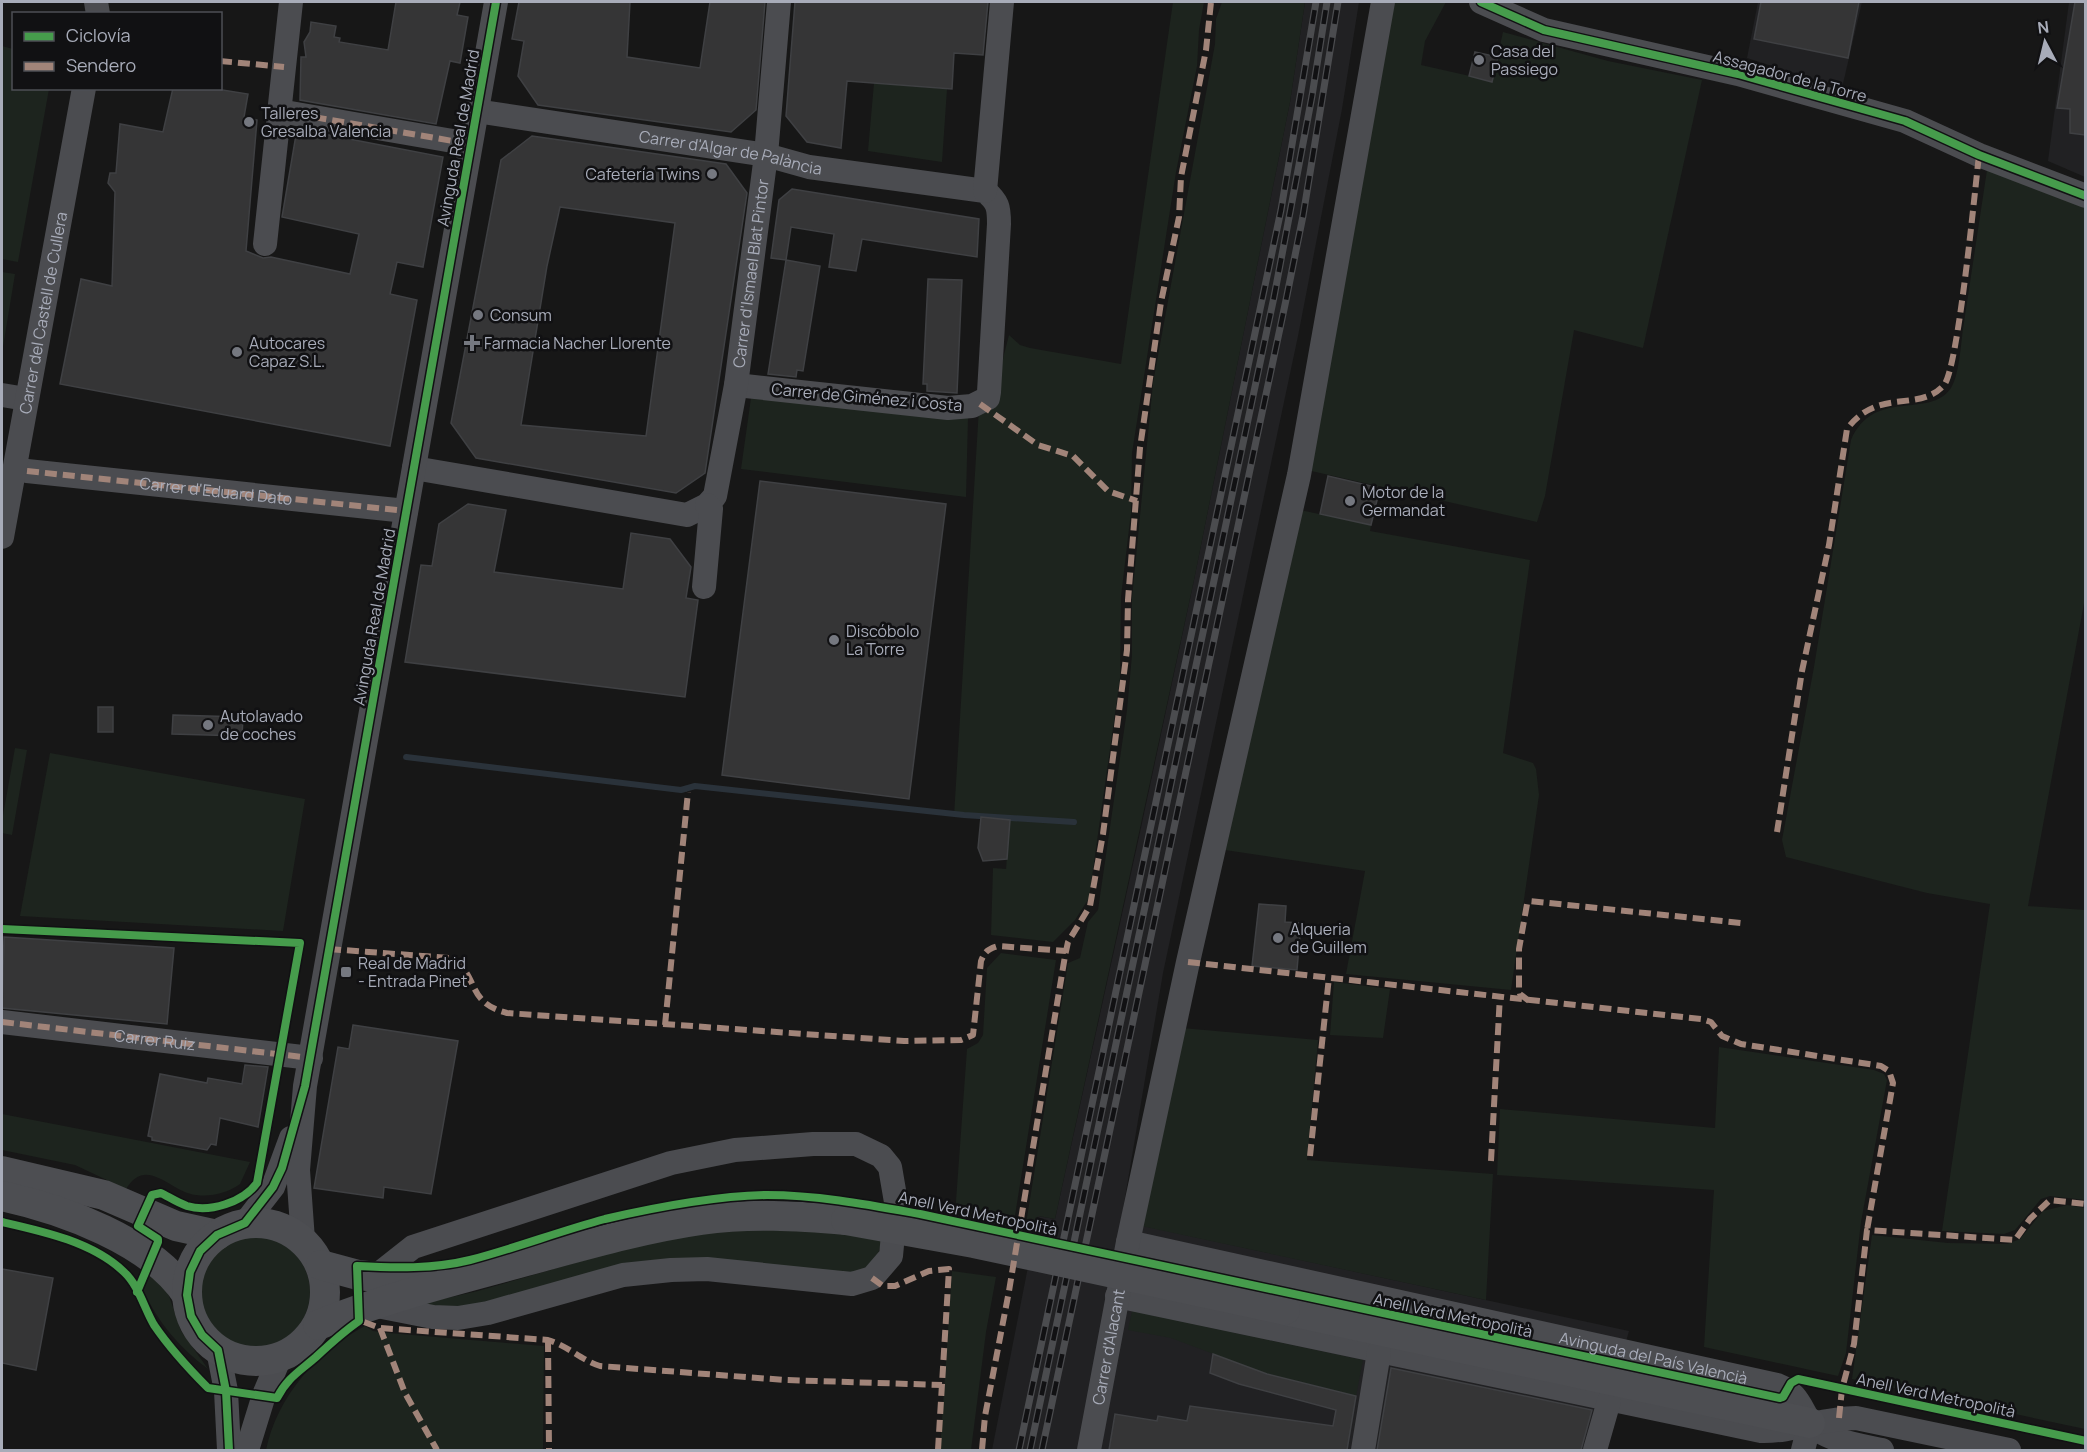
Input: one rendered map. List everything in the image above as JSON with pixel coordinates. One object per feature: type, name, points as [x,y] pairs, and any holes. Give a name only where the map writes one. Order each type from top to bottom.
[{"type":"main road","points":[[2,1156],[35,1163],[176,1226],[217,1235]]},
{"type":"main road","points":[[2,1171],[104,1195]]},
{"type":"main road","points":[[2,1196],[47,1209],[105,1231],[165,1268],[175,1277],[187,1295]]},
{"type":"main road","points":[[318,1324],[373,1291],[440,1284],[607,1239],[702,1220],[799,1216],[846,1220],[974,1243],[1285,1310],[1807,1437]]},
{"type":"main road","points":[[321,1265],[325,1295],[318,1324],[308,1338],[280,1357],[238,1359],[218,1350],[202,1335],[191,1316],[187,1295],[190,1272],[200,1251],[217,1235],[244,1223],[266,1223],[286,1229],[303,1240],[321,1265],[373,1291]]},
{"type":"street","points":[[265,244],[291,2]]},
{"type":"street","name":"Avinguda Real de Madrid","points":[[244,1223],[273,1186],[282,1168],[311,1058],[496,2]]},
{"type":"street","name":"Carrer d'Ismael Blat Pintor","points":[[707,505],[716,496],[720,483],[736,385],[766,155],[779,2]]},
{"type":"street","points":[[985,191],[1002,2]]},
{"type":"street","name":"Carrer d'Alacant","points":[[1089,1450],[1117,1296],[1190,950],[1299,475],[1383,2]]},
{"type":"street","name":"Assagador de la Torre","points":[[1481,2],[1544,30],[1738,74],[1905,121],[1979,155],[2085,196]]},
{"type":"street","name":"Carrer del Castell de Cullera","points":[[2,537],[84,90]]},
{"type":"street","points":[[279,111],[470,144]]},
{"type":"street","name":"Carrer d'Algar de Palància","points":[[476,111],[766,155],[809,167],[985,191]]},
{"type":"street","name":"Carrer de Giménez i Costa","points":[[736,385],[948,408],[972,406],[988,398],[999,207],[996,199],[985,191]]},
{"type":"street","points":[[2,395],[26,399]]},
{"type":"street","points":[[414,468],[687,515],[707,505],[711,509],[704,587]]},
{"type":"street","name":"Carrer d'Eduard Dato","points":[[27,471],[406,511]]},
{"type":"street","name":"Carrer Ruiz","points":[[2,1022],[311,1058]]},
{"type":"street","name":"Avinguda Real de Madrid","points":[[303,1240],[298,1170],[305,1086]]},
{"type":"street","points":[[813,1144],[856,1144],[881,1156],[890,1167],[895,1185],[896,1202],[891,1256],[872,1278],[852,1284],[707,1269],[671,1270],[623,1275],[488,1313],[458,1318],[433,1317],[373,1291],[413,1247],[671,1163],[704,1155],[813,1144]]},
{"type":"street","name":"Avinguda del País Valencià","points":[[1128,1242],[1777,1385],[1795,1395],[1807,1437]]},
{"type":"street","points":[[1117,1296],[1609,1401],[1761,1431],[1779,1431],[1882,1450]]},
{"type":"street","points":[[218,1350],[226,1391],[229,1450]]},
{"type":"street","points":[[1363,1450],[1379,1352]]},
{"type":"street","points":[[247,1450],[264,1395],[280,1357]]},
{"type":"street","points":[[1595,1450],[1609,1401]]},
{"type":"street","points":[[1807,1437],[1839,1418],[1856,1418],[2009,1450]]},
{"type":"shaded area","points":[[1173,2],[1204,2],[1199,30],[1197,66],[1176,172],[1132,453],[1131,512],[1121,597],[1120,678],[1089,898],[1075,920],[1053,942],[991,935],[993,868],[1006,869],[1010,820],[954,816],[979,408],[993,398],[1009,335],[1020,345],[1030,348],[1121,364]]},
{"type":"shaded area","points":[[1222,2],[1305,2],[1290,102],[1194,580],[1055,1219],[1038,1216],[1035,1232],[1025,1230],[1068,963],[1080,958],[1088,922],[1098,910],[1127,710],[1132,655],[1132,598],[1153,383],[1215,44],[1216,19]]},
{"type":"shaded area","points":[[1305,2],[1359,2],[1342,109],[1298,336],[1163,973],[1121,1221],[1629,1331],[1595,1450],[992,1450],[1038,1216],[1055,1219],[1139,837],[1194,580],[1290,102]]},
{"type":"shaded area","points":[[1392,2],[1446,2],[1425,41],[1421,65],[1492,81],[1503,32],[1608,61],[1702,80],[1643,348],[1574,330],[1545,496],[1537,522],[1307,470]]},
{"type":"shaded area","points":[[1758,2],[1862,2],[1842,88],[1747,58]]},
{"type":"shaded area","points":[[2069,2],[2085,2],[2085,177],[2048,161]]},
{"type":"shaded area","points":[[2,46],[12,49],[12,90],[49,90],[18,262],[2,259]]},
{"type":"shaded area","points":[[874,83],[947,89],[942,162],[868,151]]},
{"type":"shaded area","points":[[1987,170],[2085,207],[2085,598],[2028,906],[2085,910],[2085,1200],[2050,1196],[2041,1199],[2015,1230],[2004,1234],[1942,1231],[1990,904],[1927,893],[1786,857],[1782,840],[1814,667],[1851,440],[1861,424],[1873,414],[1887,409],[1929,402],[1941,397],[1954,383]]},
{"type":"shaded area","points":[[2,272],[15,274],[2,353]]},
{"type":"shaded area","points":[[751,398],[968,418],[966,497],[741,469]]},
{"type":"shaded area","points":[[1300,510],[1371,525],[1370,531],[1530,560],[1503,753],[1533,763],[1536,769],[1539,795],[1511,990],[1346,974],[1365,871],[1225,850]]},
{"type":"shaded area","points":[[15,748],[27,750],[12,835],[2,833],[2,821]]},
{"type":"shaded area","points":[[50,753],[305,799],[283,931],[20,916]]},
{"type":"shaded area","points":[[1001,953],[1056,960],[1013,1228],[955,1215],[967,1049],[978,1043],[983,1035],[987,968]]},
{"type":"shaded area","points":[[1334,982],[1390,989],[1383,1038],[1330,1035]]},
{"type":"shaded area","points":[[1182,1028],[1318,1040],[1307,1160],[1493,1174],[1486,1300],[1141,1226]]},
{"type":"shaded area","points":[[1719,1047],[1874,1070],[1884,1074],[1887,1080],[1861,1222],[1846,1353],[1838,1376],[1704,1347],[1714,1190],[1497,1175],[1500,1109],[1715,1128]]},
{"type":"shaded area","points":[[2,1114],[250,1162],[240,1184],[219,1194],[196,1195],[151,1175],[142,1175],[134,1179],[126,1189],[75,1165],[2,1150]]},
{"type":"shaded area","points":[[2067,1205],[2085,1208],[2085,1429],[1852,1379],[1872,1235],[1948,1243],[2007,1244],[2020,1239],[2043,1211]]},
{"type":"shaded area","points":[[806,1229],[882,1240],[877,1258],[866,1271],[843,1275],[753,1266],[486,1306],[407,1307],[478,1291],[623,1249],[709,1232]]},
{"type":"shaded area","points":[[254,1236],[275,1241],[293,1253],[305,1271],[310,1292],[305,1313],[293,1331],[275,1343],[254,1348],[233,1343],[215,1331],[203,1313],[198,1292],[203,1271],[215,1253],[233,1241]]},
{"type":"shaded area","points":[[952,1271],[996,1277],[986,1332],[971,1450],[940,1450]]},
{"type":"shaded area","points":[[151,1272],[168,1293],[181,1331],[208,1369],[179,1343],[149,1302],[143,1290]]},
{"type":"shaded area","points":[[1132,1311],[1363,1360],[1356,1396],[1267,1374],[1171,1338],[1128,1330]]},
{"type":"shaded area","points":[[365,1326],[373,1331],[389,1333],[544,1346],[543,1450],[266,1450],[279,1412],[302,1378],[331,1348]]},
{"type":"building","points":[[396,2],[460,2],[457,15],[468,17],[460,63],[450,61],[436,124],[300,100],[301,57],[306,57],[304,42],[310,32],[311,22],[336,26],[334,37],[340,38],[339,42],[388,50]]},
{"type":"building","points":[[519,2],[630,2],[627,57],[700,68],[710,2],[765,2],[756,110],[731,132],[538,105],[518,76],[524,41],[512,39]]},
{"type":"building","points":[[795,2],[988,2],[983,55],[954,53],[952,89],[847,81],[841,148],[807,142],[786,116]]},
{"type":"building","points":[[1761,2],[1859,2],[1848,58],[1754,39]]},
{"type":"building","points":[[2075,2],[2085,2],[2085,135],[2070,133],[2070,109],[2057,108]]},
{"type":"building","points":[[1475,52],[1498,57],[1492,82],[1469,76]]},
{"type":"building","points":[[173,90],[222,90],[248,94],[244,117],[257,120],[246,251],[263,258],[271,257],[350,274],[359,234],[282,217],[297,129],[443,157],[423,267],[397,262],[390,294],[417,300],[390,446],[60,384],[81,279],[112,286],[115,192],[108,183],[110,173],[116,173],[120,124],[163,132]]},
{"type":"building","points":[[532,136],[726,164],[747,193],[705,473],[676,493],[476,458],[451,423],[501,160]],"holes":[[[560,207],[675,223],[646,436],[521,425],[547,266]]]},
{"type":"building","points":[[792,189],[979,219],[977,257],[862,239],[856,271],[829,267],[834,234],[791,227],[786,260],[771,258],[779,200]]},
{"type":"building","points":[[786,260],[820,266],[803,371],[797,370],[796,377],[768,374]]},
{"type":"building","points":[[928,279],[962,280],[957,393],[927,391],[927,384],[923,384]]},
{"type":"building","name":"Motor de la Germandat","points":[[1328,476],[1380,488],[1371,525],[1320,514]]},
{"type":"building","name":"Discóbolo La Torre","points":[[760,481],[946,504],[909,799],[722,775]]},
{"type":"building","points":[[468,504],[506,510],[494,572],[623,589],[631,533],[670,539],[691,567],[686,598],[698,600],[685,697],[405,662],[421,565],[432,566],[439,524]]},
{"type":"building","points":[[98,707],[113,707],[113,732],[98,732]]},
{"type":"building","name":"Autolavado de coches","points":[[173,715],[243,717],[242,736],[172,734]]},
{"type":"building","points":[[981,817],[1010,820],[1007,859],[983,861],[978,848]]},
{"type":"building","name":"Alqueria de Guillem","points":[[1259,904],[1286,906],[1285,922],[1301,923],[1297,970],[1252,966]]},
{"type":"building","points":[[4,937],[174,948],[167,1024],[2,1008]]},
{"type":"building","points":[[353,1025],[458,1041],[431,1194],[384,1187],[383,1198],[314,1188],[338,1047],[349,1049]]},
{"type":"building","points":[[245,1065],[268,1067],[258,1127],[220,1118],[216,1145],[211,1144],[207,1150],[152,1140],[152,1137],[148,1136],[160,1074],[207,1083],[208,1078],[242,1084]]},
{"type":"building","points":[[2,1269],[53,1278],[36,1370],[2,1363]]},
{"type":"building","points":[[1213,1354],[1267,1374],[1356,1396],[1347,1450],[1109,1450],[1115,1414],[1157,1421],[1158,1416],[1187,1421],[1190,1406],[1333,1426],[1336,1410],[1239,1384],[1210,1373]]},
{"type":"building","points":[[1391,1368],[1592,1410],[1581,1450],[1377,1450]]},
{"type":"waterway","points":[[406,757],[681,790],[695,786],[964,815],[1074,822]]},
{"type":"railway","points":[[1019,1450],[1281,210],[1316,2]]},
{"type":"railway","points":[[1030,1450],[1274,297],[1312,96],[1327,2]]},
{"type":"railway","points":[[1042,1450],[1286,300],[1303,216],[1338,2]]},
{"type":"marked path","points":[[982,1450],[985,1416],[1009,1291],[1065,956],[1068,942],[1090,906],[1103,834],[1127,650],[1128,600],[1140,448],[1161,302],[1179,217],[1181,177],[1206,50],[1211,2]]},
{"type":"marked path","points":[[222,61],[284,67]]},
{"type":"marked path","points":[[279,111],[470,144]]},
{"type":"marked path","points":[[1777,832],[1802,671],[1829,545],[1847,429],[1859,416],[1872,408],[1923,398],[1944,385],[1955,347],[1979,155]]},
{"type":"marked path","points":[[980,404],[1038,445],[1073,456],[1108,491],[1137,501]]},
{"type":"marked path","points":[[27,471],[406,511]]},
{"type":"marked path","points":[[665,1025],[688,792]]},
{"type":"marked path","points":[[1529,1001],[1520,994],[1519,989],[1519,949],[1527,904],[1530,901],[1741,923]]},
{"type":"marked path","points":[[329,949],[450,958],[466,972],[484,1002],[507,1013],[904,1041],[961,1040],[973,1035],[981,961],[989,949],[998,946],[1066,951]]},
{"type":"marked path","points":[[1188,962],[1701,1019],[1711,1022],[1722,1036],[1741,1044],[1881,1066],[1889,1071],[1893,1083],[1867,1230]]},
{"type":"marked path","points":[[1310,1156],[1329,977]]},
{"type":"marked path","points":[[1491,1161],[1500,995]]},
{"type":"marked path","points":[[2,1022],[311,1058]]},
{"type":"marked path","points":[[1839,1418],[1842,1389],[1854,1344],[1867,1230],[2015,1240],[2030,1219],[2050,1200],[2086,1204]]},
{"type":"marked path","points":[[872,1278],[883,1286],[895,1286],[929,1271],[949,1269],[938,1450]]},
{"type":"marked path","points":[[364,1322],[380,1328],[548,1340],[600,1366],[785,1380],[942,1385]]},
{"type":"marked path","points":[[380,1328],[405,1393],[437,1450]]},
{"type":"marked path","points":[[548,1340],[549,1450]]},
{"type":"cycle path","points":[[229,1450],[226,1391],[218,1350],[202,1335],[191,1316],[187,1295],[190,1272],[200,1251],[217,1235],[245,1223],[273,1187],[282,1168],[305,1086],[496,2]]},
{"type":"cycle path","points":[[1481,2],[1544,30],[1738,74],[1905,121],[1979,155],[2086,196]]},
{"type":"cycle path","points":[[2,929],[300,943],[257,1183],[243,1196],[216,1207],[196,1208],[177,1202],[161,1193],[152,1195],[138,1226],[158,1239],[158,1242],[137,1292]]},
{"type":"cycle path","name":"Anell Verd Metropolità","points":[[2,1222],[34,1229],[82,1245],[124,1272],[134,1284],[154,1325],[208,1388],[277,1398],[294,1375],[359,1321],[357,1266],[414,1267],[456,1263],[605,1219],[645,1210],[727,1197],[786,1195],[844,1201],[920,1214],[1780,1398],[1783,1397],[1791,1383],[1798,1379],[2086,1441]]},
{"type":"place","name":"Casa del Passiego","points":[[1479,60]]},
{"type":"place","name":"Talleres Gresalba Valencia","points":[[249,122]]},
{"type":"place","name":"Cafetería Twins","points":[[712,174]]},
{"type":"place","name":"Consum","points":[[478,315]]},
{"type":"place","name":"Farmacia Nacher Llorente","points":[[472,343]]},
{"type":"place","name":"Autocares Capaz S.L.","points":[[237,352]]},
{"type":"place","name":"Motor de la Germandat","points":[[1350,501]]},
{"type":"place","name":"Discóbolo La Torre","points":[[834,640]]},
{"type":"place","name":"Autolavado de coches","points":[[208,725]]},
{"type":"place","name":"Alqueria de Guillem","points":[[1278,938]]},
{"type":"place","name":"Real de Madrid - Entrada Pinet","points":[[346,972]]}]
